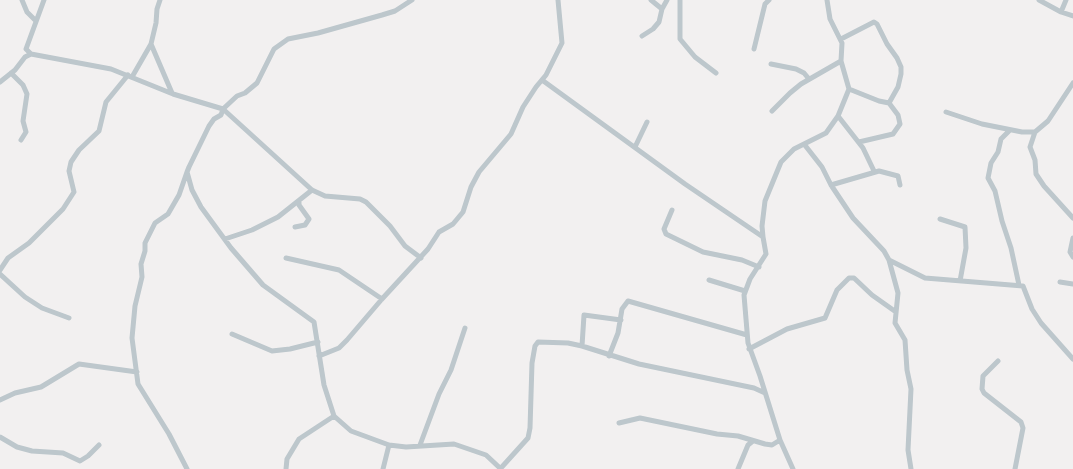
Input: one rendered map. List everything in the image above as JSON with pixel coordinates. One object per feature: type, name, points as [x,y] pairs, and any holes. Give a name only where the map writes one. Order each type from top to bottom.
[{"type":"street","points":[[22,0],[27,12],[36,21]]},
{"type":"street","points":[[44,0],[26,49],[31,54],[111,69],[173,94],[223,109],[312,190],[325,196],[360,199],[390,226],[405,246],[421,258]]},
{"type":"street","points":[[69,318],[42,308],[25,297],[0,272],[8,258],[29,243],[63,209],[74,192],[69,171],[71,162],[79,150],[99,131],[106,102],[130,76],[151,44],[159,0]]},
{"type":"street","points":[[187,469],[169,434],[138,384],[132,338],[145,243],[155,223],[168,214],[179,195],[187,172],[209,126],[237,96],[245,93],[257,83],[274,49],[288,39],[395,11],[412,0]]},
{"type":"street","points":[[319,356],[339,348],[347,340],[382,298],[421,258],[440,232],[453,224],[463,212],[471,187],[479,172],[508,140],[518,123],[523,107],[542,80],[562,43],[558,0]]},
{"type":"street","points":[[651,0],[662,9]]},
{"type":"street","points":[[642,36],[659,22],[667,0]]},
{"type":"street","points":[[680,0],[680,39],[690,52],[716,73]]},
{"type":"street","points":[[754,49],[765,4],[769,0]]},
{"type":"street","points":[[793,469],[788,462],[749,349],[743,301],[745,291],[766,254],[762,226],[765,201],[775,173],[788,153],[826,133],[838,116],[849,89],[841,61],[841,39],[830,19],[827,0]]},
{"type":"street","points":[[1039,0],[1073,16]]},
{"type":"street","points":[[1061,12],[1066,0]]},
{"type":"street","points":[[841,39],[874,22],[877,24],[901,67],[898,87],[890,103]]},
{"type":"street","points":[[151,44],[173,94]]},
{"type":"street","points":[[0,82],[31,54]]},
{"type":"street","points":[[772,111],[790,93],[809,79],[841,61]]},
{"type":"street","points":[[771,64],[796,69],[809,79]]},
{"type":"street","points":[[11,73],[23,85],[27,93],[23,121],[26,132],[21,140]]},
{"type":"street","points":[[542,80],[763,237]]},
{"type":"street","points":[[1073,83],[1048,121],[1035,132],[1030,147],[1035,160],[1036,174],[1073,218]]},
{"type":"street","points":[[849,89],[890,103],[898,115],[900,124],[893,134],[887,137],[859,142]]},
{"type":"street","points":[[946,112],[974,122],[1027,133],[1035,132]]},
{"type":"street","points":[[838,116],[859,142],[874,171]]},
{"type":"street","points":[[635,147],[648,122]]},
{"type":"street","points":[[1010,130],[1001,139],[998,152],[991,163],[988,178],[995,191],[1019,285]]},
{"type":"street","points":[[804,144],[822,167],[831,185],[854,218],[884,251],[889,261],[898,293],[895,323],[905,340],[911,389],[908,450],[911,469]]},
{"type":"street","points":[[831,185],[874,171],[896,175],[900,179],[900,185]]},
{"type":"street","points":[[187,172],[192,190],[201,207],[263,285],[314,322],[327,399],[334,416],[351,431],[389,445],[406,447],[454,444],[486,455],[501,469],[528,438],[535,346],[538,342],[582,346],[609,356],[754,388],[765,393]]},
{"type":"street","points":[[225,239],[265,224],[288,211],[312,190]]},
{"type":"street","points":[[295,227],[305,225],[309,219],[299,205],[299,201]]},
{"type":"street","points":[[672,210],[664,229],[666,234],[703,252],[742,260],[759,267]]},
{"type":"street","points":[[940,219],[965,227],[966,248],[960,281]]},
{"type":"street","points":[[1073,238],[1070,254],[1073,257]]},
{"type":"street","points":[[286,258],[339,270],[382,298]]},
{"type":"street","points":[[889,261],[925,278],[1019,285],[1025,290],[1032,309],[1041,323],[1073,359]]},
{"type":"street","points":[[749,349],[787,329],[825,318],[837,290],[849,278],[854,278],[881,303],[896,312]]},
{"type":"street","points":[[709,280],[745,291]]},
{"type":"street","points":[[1060,282],[1073,284]]},
{"type":"street","points":[[609,356],[615,346],[622,309],[628,301],[747,335]]},
{"type":"street","points":[[582,346],[584,315],[621,320]]},
{"type":"street","points":[[420,445],[439,394],[451,370],[465,328]]},
{"type":"street","points":[[232,334],[272,351],[318,342]]},
{"type":"street","points":[[998,361],[983,376],[982,389],[984,393],[1022,422],[1023,428],[1015,469]]},
{"type":"street","points":[[0,400],[15,393],[41,387],[79,364],[136,372]]},
{"type":"street","points":[[286,469],[286,459],[299,439],[334,416]]},
{"type":"street","points":[[619,423],[640,418],[717,434],[738,436],[772,445],[780,440]]},
{"type":"street","points":[[0,437],[17,447],[32,451],[63,453],[80,461],[99,445]]},
{"type":"street","points":[[738,469],[748,444],[753,441]]},
{"type":"street","points":[[383,469],[389,445]]},
{"type":"street","points":[[784,469],[788,462]]}]
